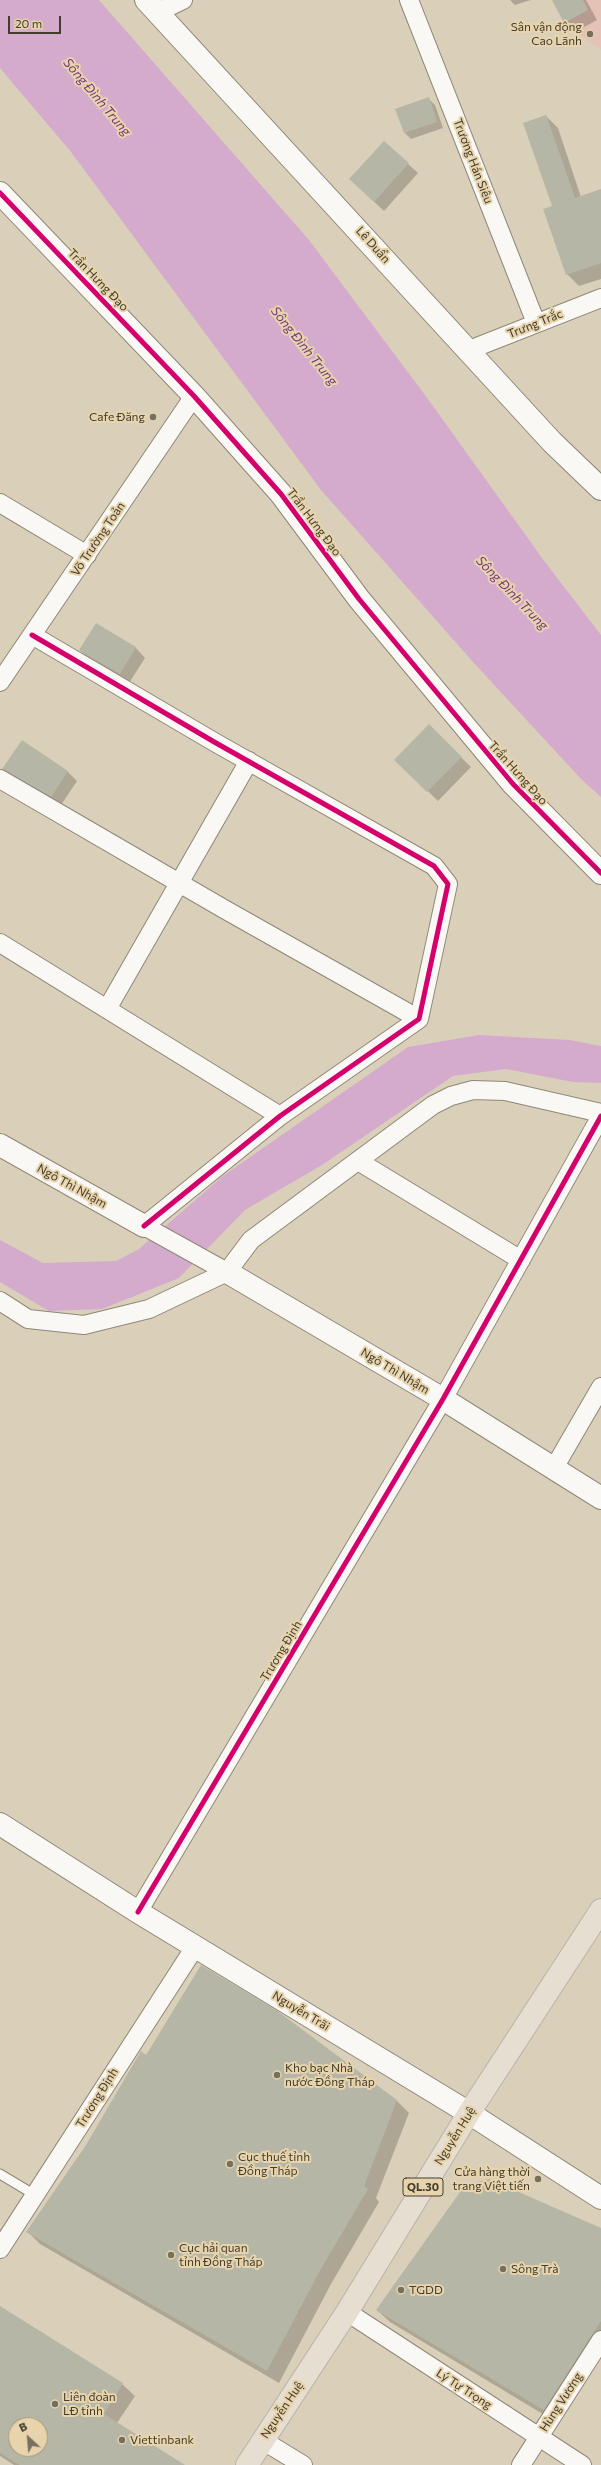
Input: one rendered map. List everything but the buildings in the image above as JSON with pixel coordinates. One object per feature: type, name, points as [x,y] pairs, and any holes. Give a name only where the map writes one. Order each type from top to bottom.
[{"type":"highway","name":"Nguyễn Huệ","points":[[247,2465],[346,2312],[469,2113],[601,1910]]},
{"type":"street","points":[[152,6],[183,0]]},
{"type":"street","name":"Trương Hán Siêu","points":[[409,0],[536,323]]},
{"type":"street","name":"Lê Duẩn","points":[[152,6],[552,442],[601,489]]},
{"type":"street","name":"Trần Hưng Đạo","points":[[0,193],[194,396],[281,494],[359,598],[513,784],[601,873]]},
{"type":"street","name":"Trưng Trắc","points":[[469,350],[601,298]]},
{"type":"street","name":"Võ Trường Toản","points":[[0,682],[194,396]]},
{"type":"street","points":[[0,503],[87,555]]},
{"type":"street","points":[[32,635],[434,866],[448,884],[419,1019],[280,1116],[144,1226],[227,1272]]},
{"type":"street","points":[[107,1009],[249,761]]},
{"type":"street","points":[[0,779],[179,883],[419,1019]]},
{"type":"street","points":[[0,943],[280,1116]]},
{"type":"street","points":[[0,1301],[28,1319],[84,1325],[149,1309],[227,1272],[251,1240],[434,1105],[451,1096],[473,1090],[505,1091],[601,1113]]},
{"type":"street","name":"Trương Định","points":[[138,1912],[442,1399],[601,1116]]},
{"type":"street","name":"Ngô Thì Nhậm","points":[[0,1145],[144,1226]]},
{"type":"street","points":[[358,1161],[520,1260]]},
{"type":"street","name":"Ngô Thì Nhậm","points":[[227,1272],[442,1399],[601,1498]]},
{"type":"street","points":[[554,1468],[601,1387]]},
{"type":"street","name":"Nguyễn Trãi","points":[[0,1824],[138,1912],[469,2113],[601,2198]]},
{"type":"street","name":"Trương Định","points":[[0,2249],[195,1947]]},
{"type":"street","name":"Lý Tự Trọng","points":[[346,2312],[538,2438],[582,2465]]},
{"type":"street","name":"Hùng Vương","points":[[521,2465],[601,2340]]},
{"type":"street","points":[[262,2440],[303,2465]]},
{"type":"lane","points":[[0,2174],[35,2195]]},
{"type":"shaded area","name":"Sân vận động Cao Lãnh","points":[[552,0],[601,0],[601,50],[564,23]]},
{"type":"water","name":"Sông Đình Trung","points":[[0,0],[99,0],[309,240],[425,395],[545,562],[601,635],[601,797],[582,780],[473,662],[321,490],[71,152],[0,68]]},
{"type":"water","points":[[479,1035],[570,1040],[601,1046],[601,1083],[573,1082],[506,1069],[453,1076],[322,1165],[245,1210],[179,1278],[102,1309],[49,1311],[0,1282],[0,1240],[43,1263],[116,1261],[139,1249],[223,1176],[408,1047]]},
{"type":"cycle path","points":[[0,193],[194,396],[281,494],[359,599],[513,784],[601,873]]},
{"type":"cycle path","points":[[32,635],[216,743],[434,866],[448,884],[419,1019],[280,1116],[144,1226]]},
{"type":"cycle path","points":[[138,1912],[443,1399],[601,1116]]},
{"type":"place","name":"Sân vận động Cao Lãnh","points":[[590,34]]},
{"type":"place","name":"Cafe Đăng","points":[[153,417]]},
{"type":"place","name":"Kho bạc Nhà nước Đồng Tháp","points":[[277,2075]]},
{"type":"place","name":"Cục thuế tỉnh Đồng Tháp","points":[[230,2164]]},
{"type":"place","name":"Cửa hàng thời trang Việt tiến","points":[[538,2179]]},
{"type":"place","name":"Cục hải quan tỉnh Đồng Tháp","points":[[171,2255]]},
{"type":"place","name":"Sông Trà","points":[[503,2269]]},
{"type":"place","name":"TGDD","points":[[401,2290]]},
{"type":"place","name":"Liên đoàn LĐ tỉnh","points":[[55,2404]]},
{"type":"place","name":"Viettinbank","points":[[122,2440]]}]
